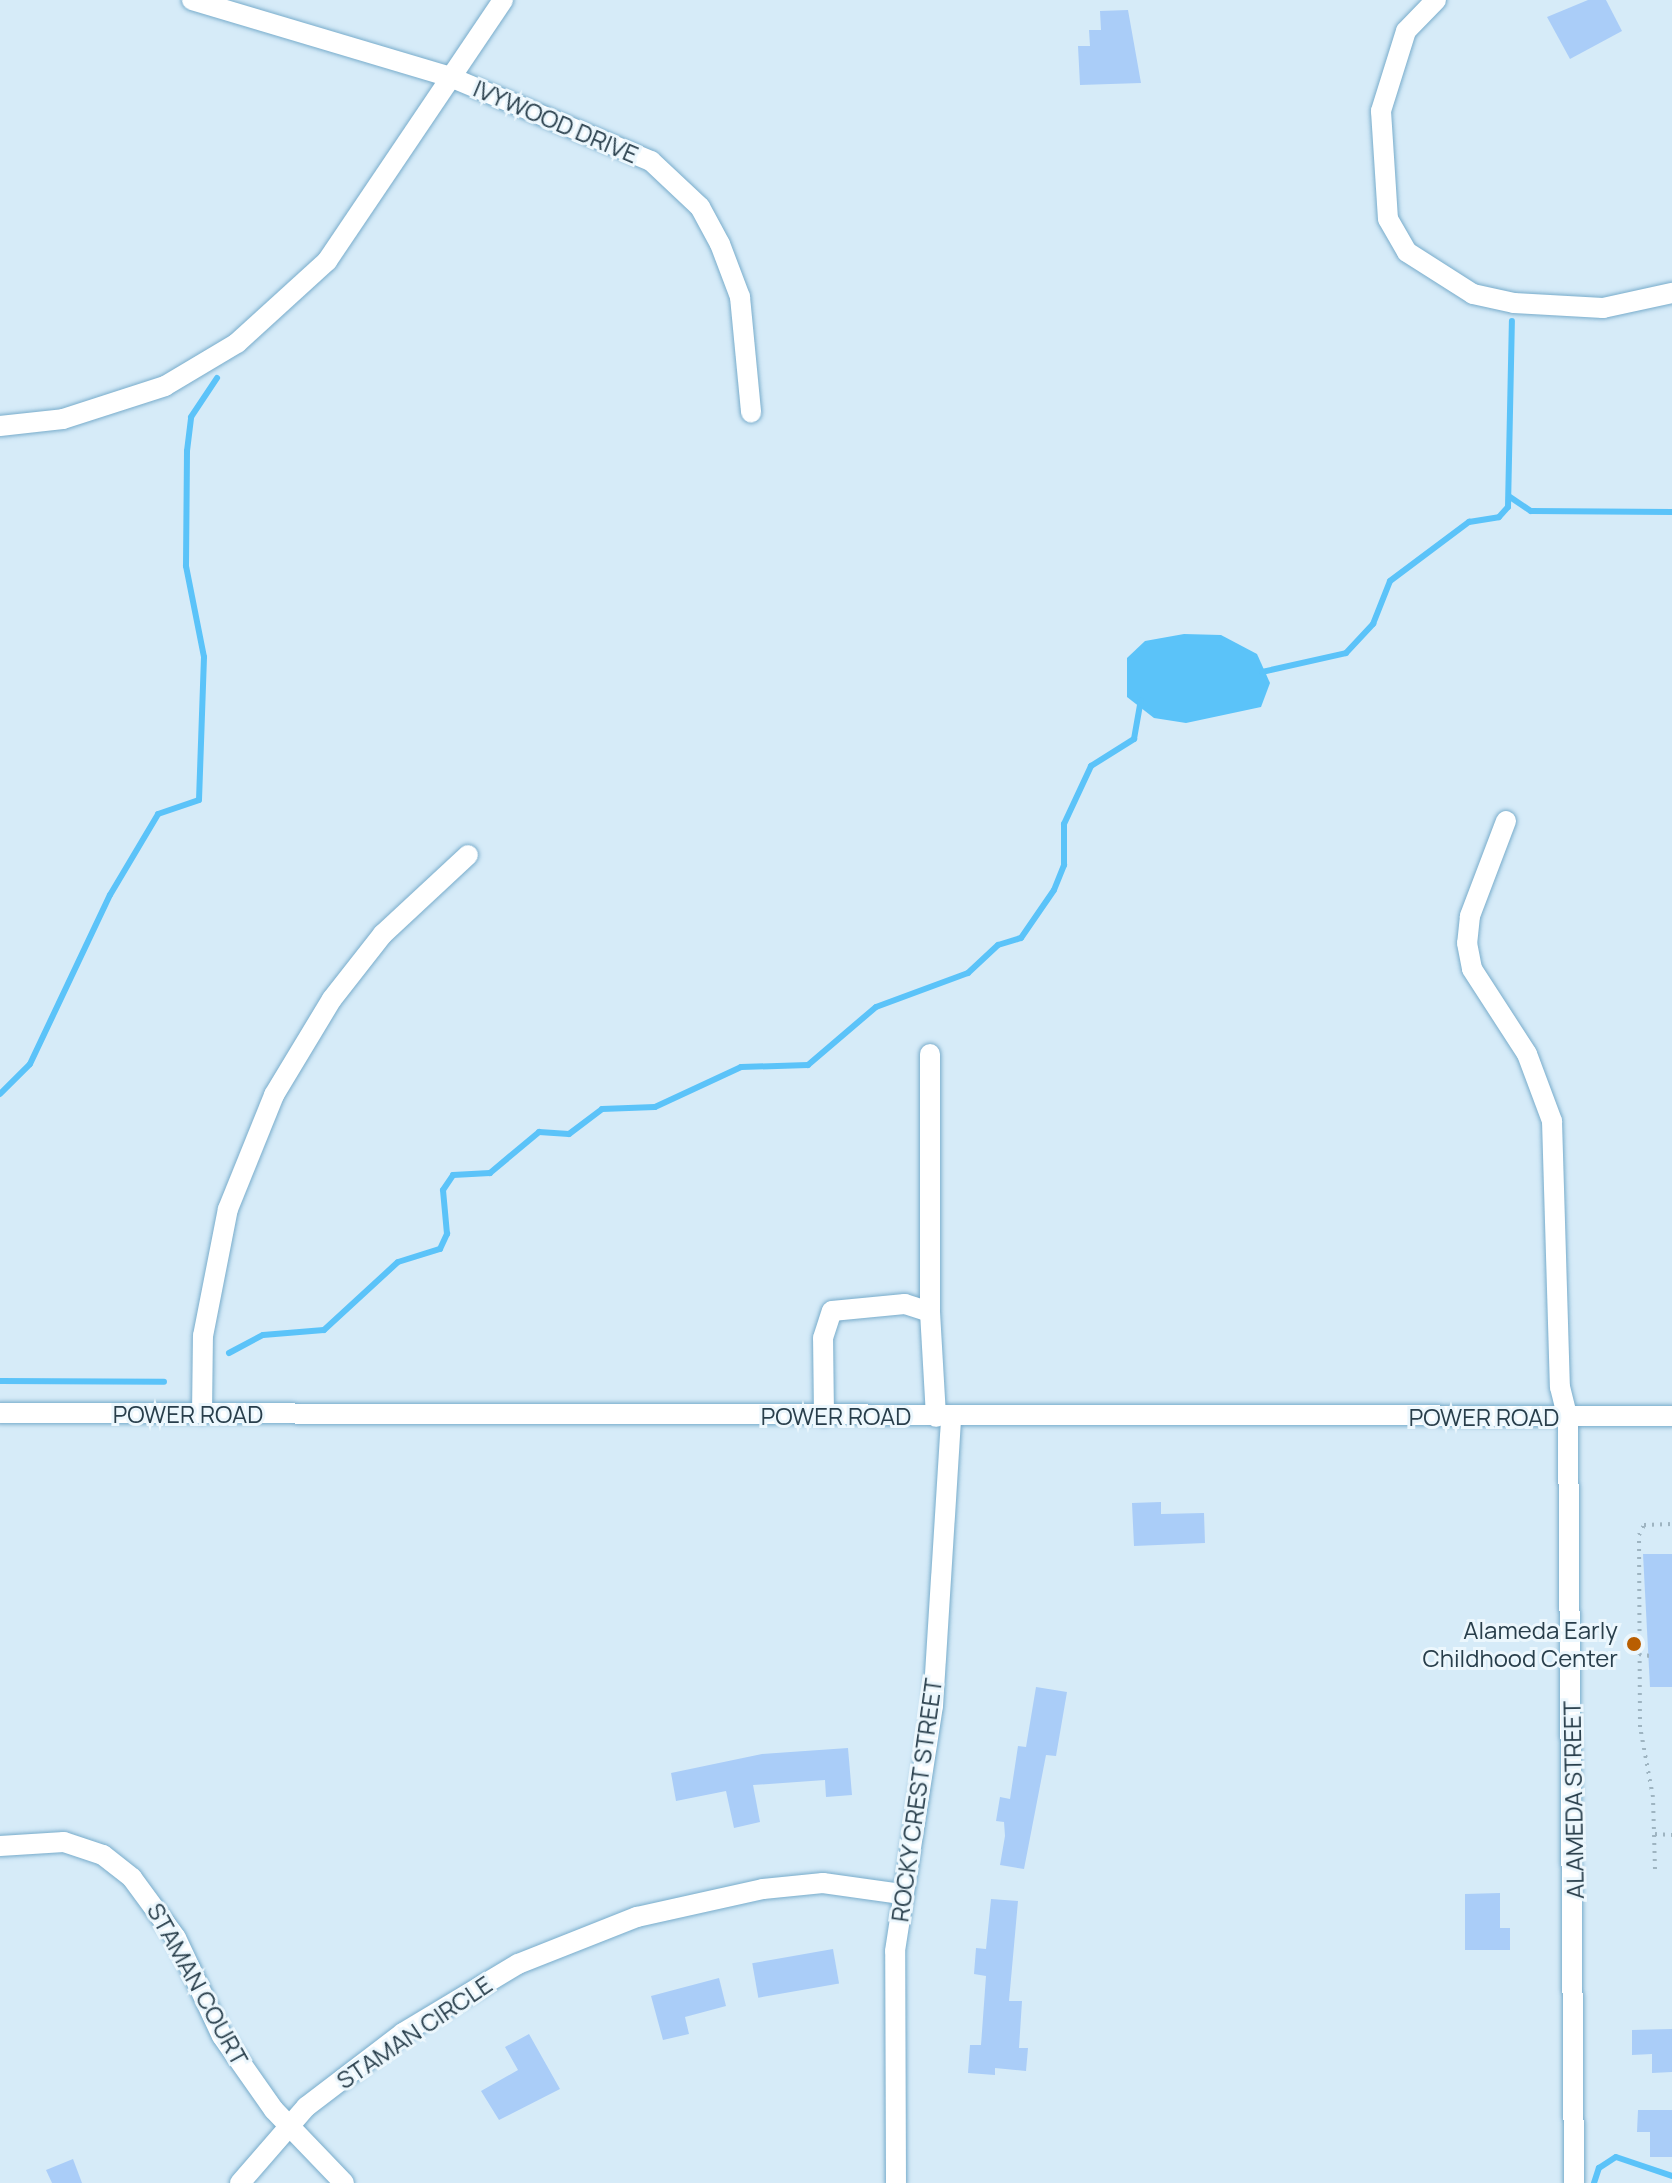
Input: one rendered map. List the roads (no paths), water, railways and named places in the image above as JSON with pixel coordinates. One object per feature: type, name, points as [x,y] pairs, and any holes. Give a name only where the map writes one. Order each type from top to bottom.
[{"type":"street","name":"IVYWOOD DRIVE","points":[[192,0],[450,77],[651,161],[700,207],[740,297],[751,412]]},
{"type":"street","points":[[0,426],[63,419],[165,386],[237,343],[327,261],[503,0]]},
{"type":"street","points":[[1436,0],[1406,31],[1381,111],[1388,219],[1407,252],[1473,294],[1514,303],[1603,308],[1672,293]]},
{"type":"street","name":"ALAMEDA STREET","points":[[1506,821],[1470,916],[1467,943],[1472,969],[1527,1054],[1552,1121],[1560,1387],[1568,1418],[1574,2183]]},
{"type":"street","points":[[202,1414],[203,1336],[228,1209],[274,1095],[323,1012],[383,934],[468,855]]},
{"type":"street","name":"ROCKY CREST STREET","points":[[896,2183],[901,1894],[933,1706],[944,1417],[930,1312],[930,1054]]},
{"type":"street","points":[[824,1416],[823,1338],[832,1311],[905,1304],[930,1312]]},
{"type":"street","name":"POWER ROAD","points":[[0,1413],[1672,1416]]},
{"type":"street","name":"STAMAN COURT","points":[[0,1846],[64,1842],[103,1855],[132,1878],[176,1938],[222,2036],[292,2129],[344,2183]]},
{"type":"street","name":"STAMAN CIRCLE","points":[[240,2183],[292,2129],[306,2107],[438,2010],[572,1940],[763,1889],[823,1883],[901,1894]]},
{"type":"water","points":[[1184,634],[1221,635],[1257,654],[1270,683],[1261,707],[1186,723],[1154,718],[1127,697],[1127,658],[1145,641]]},
{"type":"waterway","points":[[1262,672],[1346,653],[1373,624],[1390,581],[1469,522],[1499,517],[1508,507],[1512,321]]},
{"type":"waterway","points":[[0,1094],[30,1064],[110,895],[158,814],[199,800],[204,657],[186,566],[187,451],[191,417],[217,378]]},
{"type":"waterway","points":[[1510,497],[1531,511],[1672,512]]},
{"type":"waterway","points":[[229,1353],[263,1335],[324,1330],[398,1262],[440,1249],[447,1234],[443,1190],[453,1175],[490,1173],[539,1132],[569,1134],[602,1109],[655,1107],[741,1067],[808,1065],[876,1007],[968,973],[998,945],[1021,938],[1054,890],[1064,865],[1064,824],[1091,766],[1134,739],[1141,701]]},
{"type":"waterway","points":[[0,1381],[164,1382]]},
{"type":"waterway","points":[[1594,2183],[1599,2168],[1616,2157],[1672,2176]]},
{"type":"place","name":"Alameda Early Childhood Center","points":[[1634,1644]]}]
